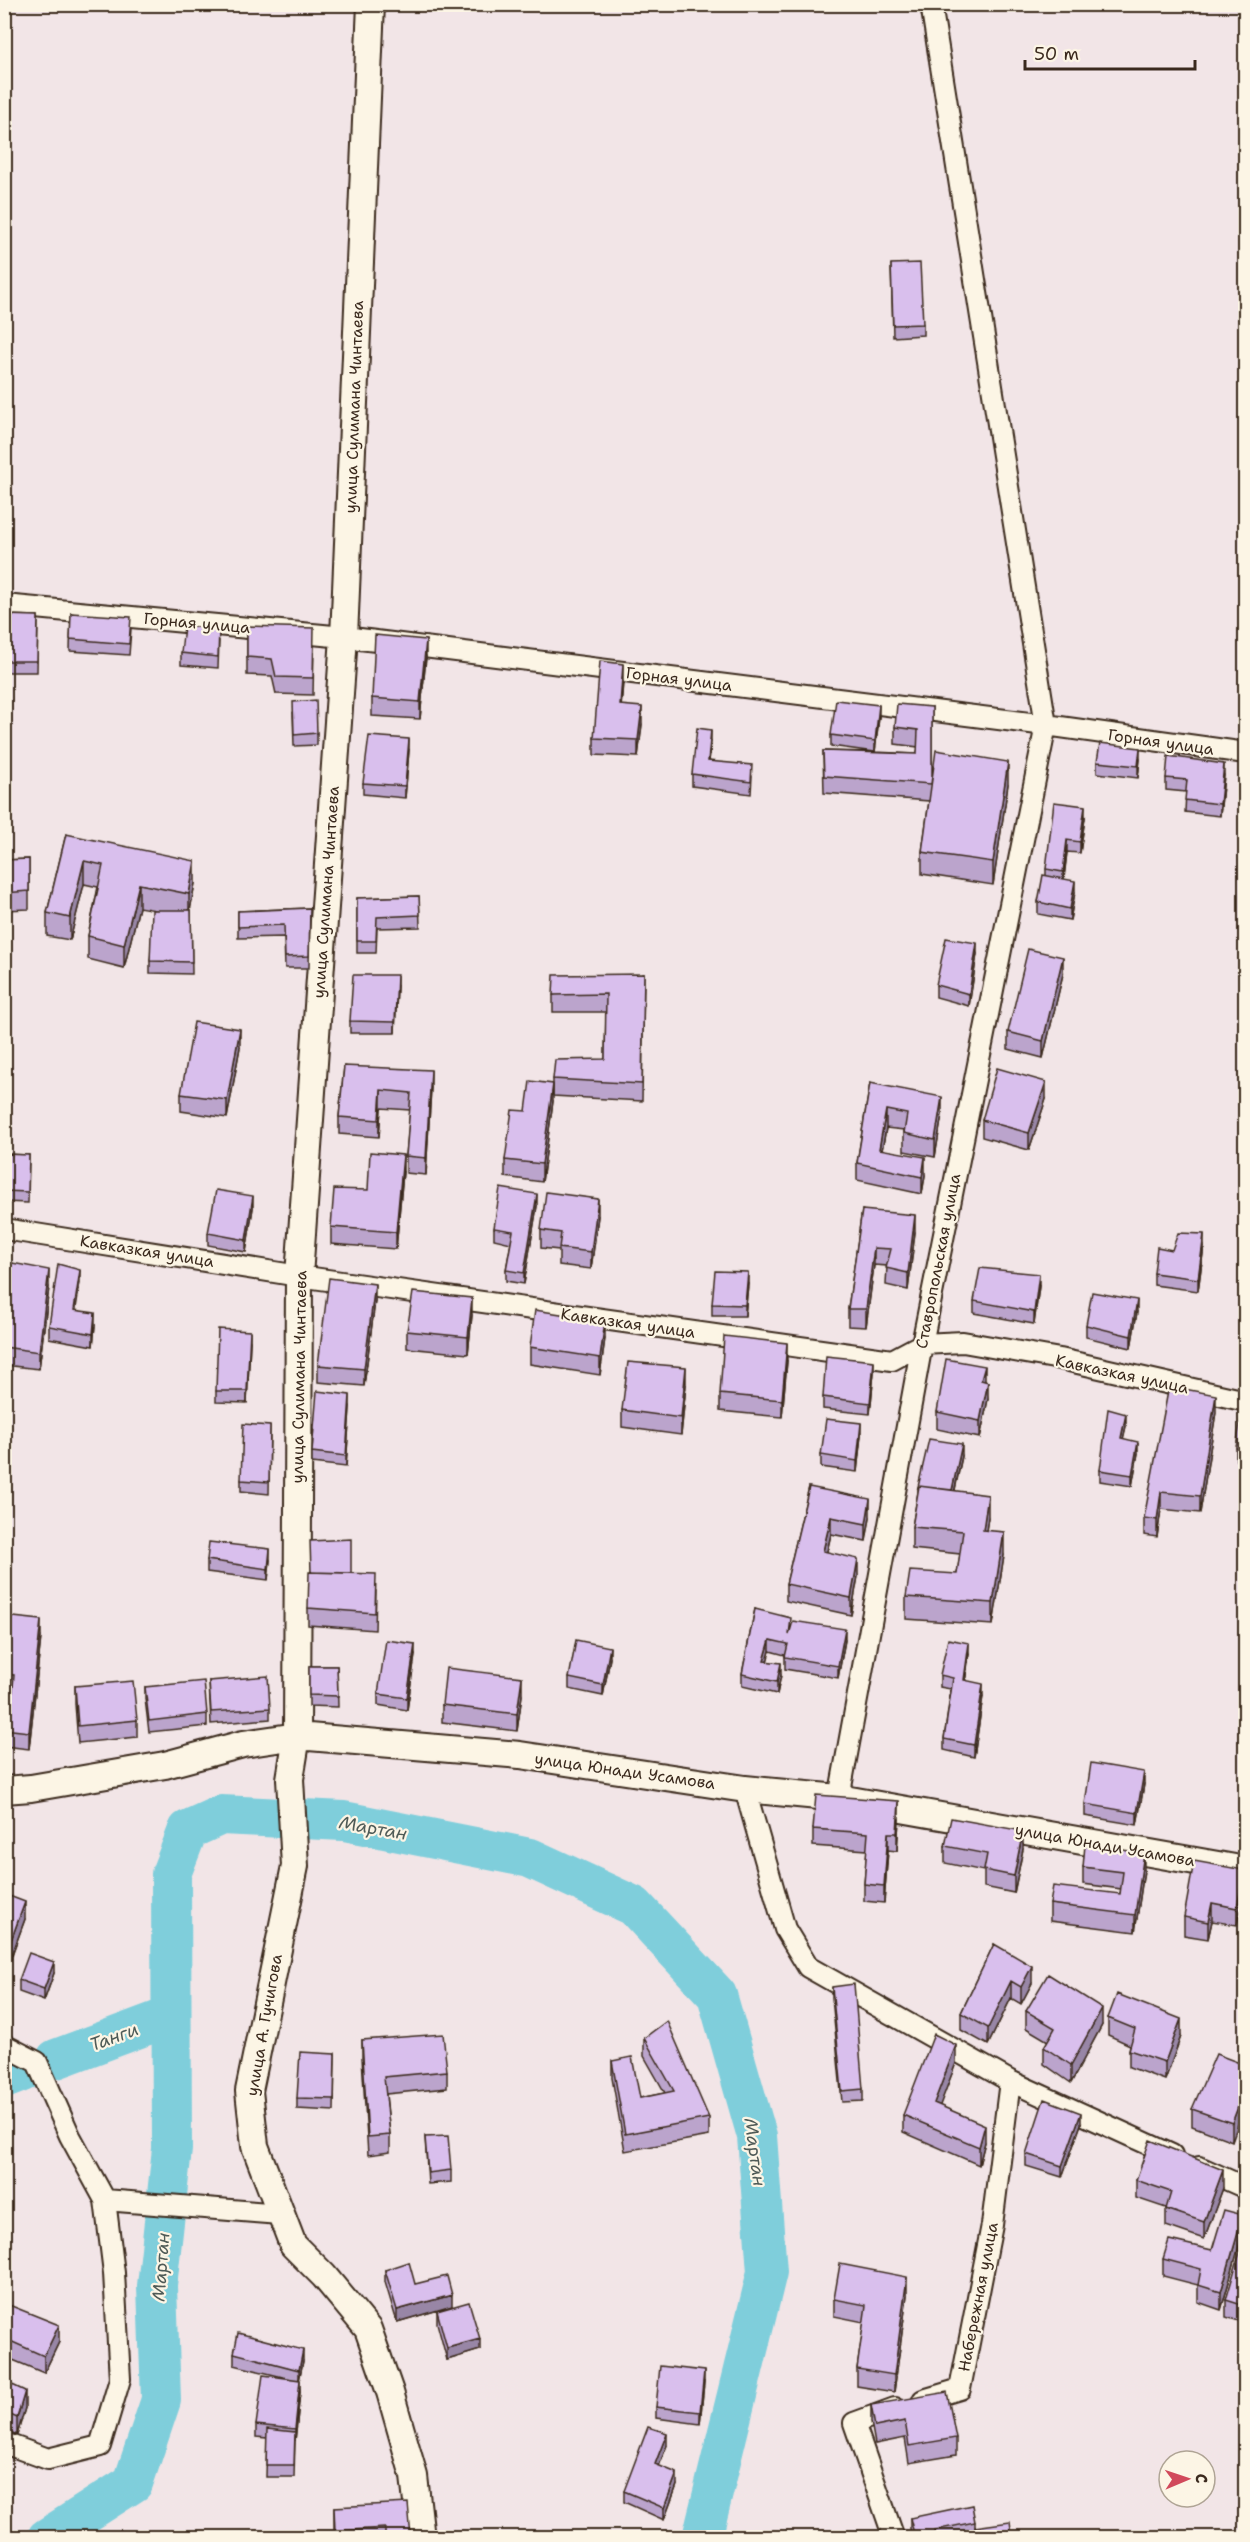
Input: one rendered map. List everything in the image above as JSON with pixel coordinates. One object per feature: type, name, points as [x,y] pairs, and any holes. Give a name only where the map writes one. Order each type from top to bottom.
[{"type":"street","name":"улица Сулимана Чинтаева","points":[[290,1779],[297,1736],[299,1276],[344,637],[371,4]]},
{"type":"street","points":[[931,4],[1046,726]]},
{"type":"street","name":"Горная улица","points":[[4,605],[344,637],[1245,753]]},
{"type":"street","name":"Ставропольская улица","points":[[839,1798],[922,1344],[1046,726]]},
{"type":"street","name":"Кавказкая улица","points":[[4,1229],[299,1276],[892,1360],[922,1344],[963,1342],[1060,1359],[1245,1401]]},
{"type":"street","name":"улица Юнади Усамова","points":[[4,1790],[31,1788],[165,1766],[243,1744],[297,1736],[520,1755],[745,1789],[839,1798],[1245,1870]]},
{"type":"street","name":"улица А. Гучигова","points":[[290,1779],[295,1866],[249,2091],[255,2146],[293,2245],[324,2276],[368,2329],[390,2392],[414,2476],[421,2538]]},
{"type":"street","points":[[745,1789],[785,1929],[808,1967],[1010,2080],[1245,2188]]},
{"type":"street","points":[[4,2045],[38,2062],[70,2136],[105,2200],[114,2272],[120,2379],[100,2446],[48,2459],[4,2443]]},
{"type":"street","name":"Набережная улица","points":[[894,2538],[854,2423],[960,2389],[992,2225],[1010,2080]]},
{"type":"street","points":[[105,2200],[280,2214]]},
{"type":"building","points":[[920,263],[923,324],[893,325],[891,264]]},
{"type":"building","points":[[71,613],[131,617],[129,644],[70,639]]},
{"type":"building","points":[[4,615],[38,616],[37,661],[4,661]]},
{"type":"building","points":[[184,626],[219,629],[218,657],[181,653]]},
{"type":"building","points":[[247,626],[314,628],[313,678],[276,677],[272,659],[247,657]]},
{"type":"building","points":[[375,635],[426,640],[420,702],[372,698]]},
{"type":"building","points":[[600,661],[623,664],[620,705],[642,707],[638,740],[594,738]]},
{"type":"building","points":[[316,700],[317,733],[294,735],[293,702]]},
{"type":"building","points":[[836,700],[879,705],[875,741],[831,735]]},
{"type":"building","points":[[897,704],[932,707],[931,784],[824,776],[823,751],[917,754],[918,730],[895,727]]},
{"type":"building","points":[[697,728],[711,730],[708,761],[752,765],[751,782],[692,774]]},
{"type":"building","points":[[369,736],[409,739],[405,786],[363,783]]},
{"type":"building","points":[[1100,743],[1140,748],[1138,766],[1097,762]]},
{"type":"building","points":[[936,750],[1008,762],[993,862],[922,852]]},
{"type":"building","points":[[1168,756],[1224,764],[1220,804],[1185,800],[1187,780],[1166,778]]},
{"type":"building","points":[[1054,802],[1085,806],[1080,842],[1067,840],[1063,872],[1046,869]]},
{"type":"building","points":[[66,834],[195,861],[189,894],[139,884],[124,945],[88,936],[103,865],[84,861],[70,918],[47,913]]},
{"type":"building","points":[[29,859],[29,891],[4,893],[4,860]]},
{"type":"building","points":[[1043,875],[1075,881],[1070,909],[1038,902]]},
{"type":"building","points":[[419,896],[420,915],[377,917],[376,941],[357,941],[357,898]]},
{"type":"building","points":[[310,908],[309,956],[285,957],[284,925],[238,927],[238,911]]},
{"type":"building","points":[[152,910],[191,910],[192,962],[150,961]]},
{"type":"building","points":[[946,938],[977,943],[969,994],[936,985]]},
{"type":"building","points":[[1028,949],[1063,957],[1043,1041],[1008,1032]]},
{"type":"building","points":[[644,974],[642,1084],[553,1079],[555,1060],[605,1059],[606,994],[553,995],[554,975]]},
{"type":"building","points":[[353,975],[397,975],[395,1022],[350,1021]]},
{"type":"building","points":[[194,1022],[240,1029],[227,1100],[181,1094]]},
{"type":"building","points":[[344,1066],[431,1070],[426,1158],[406,1156],[411,1093],[381,1090],[379,1120],[339,1117]]},
{"type":"building","points":[[997,1068],[1046,1082],[1029,1133],[982,1120]]},
{"type":"building","points":[[530,1081],[553,1084],[542,1164],[505,1160],[512,1110],[526,1111]]},
{"type":"building","points":[[870,1083],[942,1097],[935,1140],[904,1133],[907,1114],[886,1110],[879,1149],[925,1157],[922,1177],[857,1163]]},
{"type":"building","points":[[370,1152],[403,1155],[396,1232],[331,1227],[334,1189],[368,1190]]},
{"type":"building","points":[[4,1154],[29,1155],[28,1192],[4,1191]]},
{"type":"building","points":[[500,1188],[537,1194],[524,1273],[506,1270],[513,1231],[494,1228]]},
{"type":"building","points":[[216,1190],[253,1196],[246,1240],[208,1233]]},
{"type":"building","points":[[546,1192],[598,1199],[591,1252],[559,1248],[561,1233],[541,1230]]},
{"type":"building","points":[[862,1210],[915,1215],[908,1273],[886,1268],[891,1249],[874,1248],[866,1309],[848,1309]]},
{"type":"building","points":[[1178,1233],[1204,1234],[1198,1279],[1154,1273],[1157,1247],[1172,1250]]},
{"type":"building","points":[[7,1262],[49,1270],[39,1352],[4,1347],[4,1289]]},
{"type":"building","points":[[58,1264],[80,1270],[74,1310],[95,1313],[93,1334],[49,1326]]},
{"type":"building","points":[[980,1268],[1039,1274],[1034,1312],[974,1301]]},
{"type":"building","points":[[715,1271],[748,1272],[745,1305],[712,1304]]},
{"type":"building","points":[[329,1278],[375,1284],[364,1369],[318,1365]]},
{"type":"building","points":[[413,1292],[472,1298],[468,1337],[407,1331]]},
{"type":"building","points":[[1092,1292],[1137,1300],[1131,1336],[1086,1325]]},
{"type":"building","points":[[535,1310],[605,1321],[600,1358],[530,1347]]},
{"type":"building","points":[[218,1329],[250,1331],[247,1391],[216,1391]]},
{"type":"building","points":[[724,1336],[787,1343],[782,1400],[720,1394]]},
{"type":"building","points":[[826,1356],[874,1361],[870,1403],[823,1397]]},
{"type":"building","points":[[946,1359],[985,1366],[981,1380],[988,1382],[980,1421],[937,1412]]},
{"type":"building","points":[[628,1362],[686,1367],[681,1418],[622,1410]]},
{"type":"building","points":[[1169,1386],[1216,1395],[1200,1496],[1161,1492],[1157,1520],[1144,1518]]},
{"type":"building","points":[[317,1391],[350,1395],[346,1456],[312,1452]]},
{"type":"building","points":[[1108,1409],[1126,1414],[1121,1438],[1138,1442],[1132,1475],[1100,1470]]},
{"type":"building","points":[[1242,1410],[1245,1410],[1245,1450],[1236,1448]]},
{"type":"building","points":[[826,1419],[861,1423],[857,1461],[821,1455]]},
{"type":"building","points":[[243,1424],[270,1426],[269,1482],[241,1480]]},
{"type":"building","points":[[929,1439],[962,1444],[952,1490],[918,1487]]},
{"type":"building","points":[[919,1486],[988,1495],[983,1530],[1004,1532],[993,1603],[906,1597],[910,1571],[957,1574],[963,1531],[912,1527]]},
{"type":"building","points":[[809,1487],[870,1499],[866,1524],[831,1517],[823,1551],[858,1559],[851,1598],[786,1584]]},
{"type":"building","points":[[351,1539],[351,1573],[311,1572],[310,1541]]},
{"type":"building","points":[[209,1542],[270,1549],[268,1569],[207,1560]]},
{"type":"building","points":[[309,1572],[376,1574],[375,1613],[308,1608]]},
{"type":"building","points":[[755,1609],[791,1618],[789,1635],[793,1621],[845,1629],[838,1666],[785,1657],[788,1644],[770,1640],[764,1661],[781,1663],[777,1682],[742,1674]]},
{"type":"building","points":[[4,1616],[41,1620],[29,1732],[4,1729],[4,1699],[12,1700],[14,1675],[4,1674]]},
{"type":"building","points":[[948,1639],[969,1643],[964,1680],[983,1684],[974,1745],[944,1739],[953,1678],[940,1675]]},
{"type":"building","points":[[386,1640],[415,1644],[407,1698],[378,1694]]},
{"type":"building","points":[[576,1640],[610,1647],[603,1685],[569,1678]]},
{"type":"building","points":[[309,1666],[337,1666],[338,1696],[309,1695]]},
{"type":"building","points":[[446,1668],[522,1677],[517,1714],[442,1705]]},
{"type":"building","points":[[268,1676],[270,1708],[211,1712],[209,1681]]},
{"type":"building","points":[[133,1681],[137,1720],[78,1726],[75,1686]]},
{"type":"building","points":[[204,1681],[207,1714],[149,1721],[145,1687]]},
{"type":"building","points":[[1091,1763],[1144,1772],[1137,1813],[1085,1804]]},
{"type":"building","points":[[816,1795],[899,1801],[897,1833],[888,1833],[884,1886],[864,1884],[868,1833],[813,1829]]},
{"type":"building","points":[[951,1818],[1023,1831],[1014,1876],[984,1870],[987,1854],[945,1846]]},
{"type":"building","points":[[1085,1845],[1144,1853],[1135,1915],[1050,1904],[1053,1886],[1120,1894],[1123,1872],[1083,1867]]},
{"type":"building","points":[[1194,1861],[1244,1870],[1237,1908],[1212,1903],[1208,1922],[1184,1917]]},
{"type":"building","points":[[4,1894],[25,1902],[7,1951],[4,1950]]},
{"type":"building","points":[[994,1944],[1032,1966],[1021,1987],[1011,1981],[988,2028],[961,2013]]},
{"type":"building","points":[[29,1953],[54,1962],[44,1989],[19,1980]]},
{"type":"building","points":[[1048,1974],[1102,2008],[1071,2065],[1044,2047],[1055,2028],[1026,2011]]},
{"type":"building","points":[[854,1984],[863,2089],[842,2091],[832,1987]]},
{"type":"building","points":[[1117,1994],[1181,2019],[1165,2062],[1129,2050],[1135,2029],[1108,2018]]},
{"type":"building","points":[[667,2021],[709,2118],[625,2134],[612,2061],[632,2057],[640,2098],[674,2091],[644,2038]]},
{"type":"building","points":[[443,2034],[447,2071],[384,2077],[390,2135],[368,2137],[362,2040]]},
{"type":"building","points":[[934,2034],[956,2045],[934,2103],[985,2125],[979,2147],[903,2115]]},
{"type":"building","points":[[300,2052],[335,2054],[334,2099],[297,2098]]},
{"type":"building","points":[[1216,2054],[1245,2065],[1245,2088],[1232,2123],[1192,2109]]},
{"type":"building","points":[[1044,2099],[1081,2113],[1062,2166],[1026,2154]]},
{"type":"building","points":[[448,2136],[451,2170],[428,2173],[425,2137]]},
{"type":"building","points":[[1150,2140],[1223,2170],[1204,2222],[1166,2209],[1171,2192],[1136,2180]]},
{"type":"building","points":[[1224,2210],[1243,2215],[1221,2292],[1198,2285],[1201,2269],[1163,2259],[1169,2240],[1212,2250]]},
{"type":"building","points":[[1240,2252],[1245,2253],[1245,2306],[1226,2300]]},
{"type":"building","points":[[409,2262],[415,2284],[447,2276],[452,2295],[397,2310],[385,2270]]},
{"type":"building","points":[[840,2264],[907,2277],[894,2375],[857,2369],[866,2305],[834,2299]]},
{"type":"building","points":[[469,2302],[480,2339],[447,2348],[437,2311]]},
{"type":"building","points":[[4,2303],[59,2325],[44,2356],[8,2340],[4,2348]]},
{"type":"building","points":[[238,2333],[303,2350],[299,2370],[234,2353]]},
{"type":"building","points":[[660,2366],[704,2371],[700,2412],[656,2407]]},
{"type":"building","points":[[263,2375],[300,2380],[295,2429],[256,2425]]},
{"type":"building","points":[[4,2381],[25,2391],[17,2418],[4,2412]]},
{"type":"building","points":[[947,2392],[956,2438],[909,2446],[905,2421],[875,2427],[871,2405]]},
{"type":"building","points":[[648,2427],[667,2433],[655,2464],[677,2473],[664,2508],[624,2491]]},
{"type":"building","points":[[267,2429],[295,2432],[294,2465],[266,2465]]},
{"type":"building","points":[[408,2503],[411,2538],[385,2538],[385,2528],[335,2531],[334,2507]]},
{"type":"building","points":[[972,2505],[975,2522],[935,2530],[936,2538],[915,2538],[910,2518]]},
{"type":"building","points":[[1010,2522],[1012,2538],[976,2538],[975,2527]]},
{"type":"building","points":[[867,2532],[869,2538],[855,2538]]},
{"type":"waterway","name":"Мартан","points":[[47,2538],[133,2483],[161,2400],[157,2286],[172,2149],[171,1874],[188,1830],[221,1815],[344,1821],[530,1858],[634,1906],[717,1995],[757,2136],[767,2272],[702,2538]]},
{"type":"waterway","name":"Танги","points":[[56,2059],[171,2016]]},
{"type":"waterway","name":"Танги","points":[[4,2079],[22,2072]]}]
